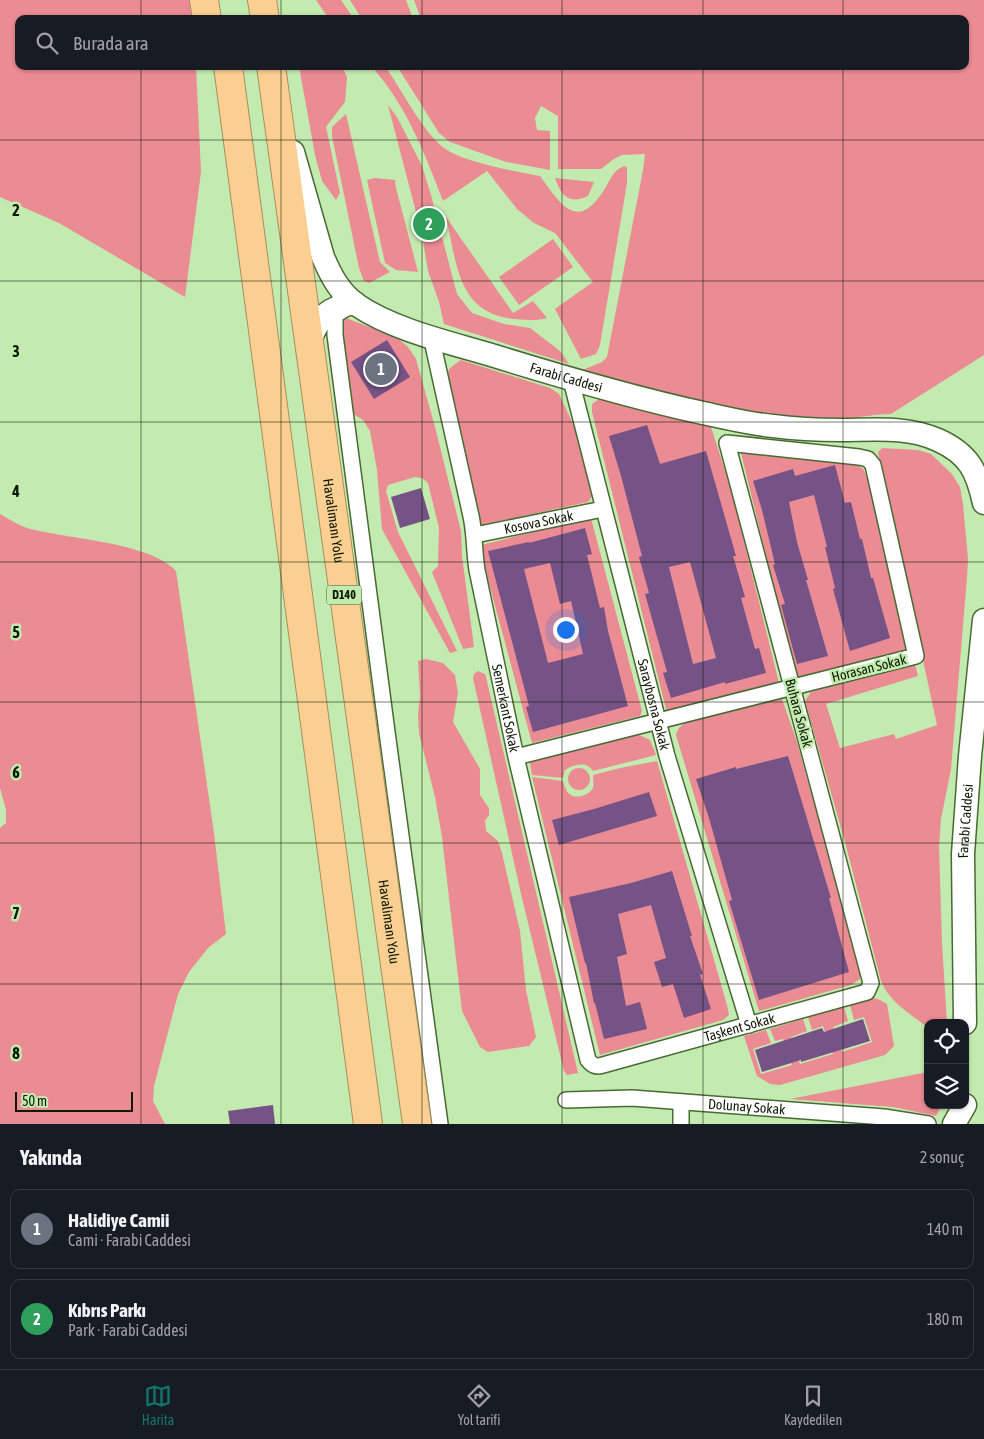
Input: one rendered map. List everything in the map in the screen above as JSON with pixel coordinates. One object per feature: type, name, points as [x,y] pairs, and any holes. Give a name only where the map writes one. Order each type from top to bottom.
[{"type":"highway","points":[[204,0],[207,15]]},
{"type":"highway","points":[[219,0],[221,15]]},
{"type":"highway","points":[[262,0],[264,15]]},
{"type":"highway","points":[[218,70],[247,213]]},
{"type":"highway","points":[[229,70],[368,1124]]},
{"type":"highway","name":"Havalimanı Yolu","points":[[272,75],[417,1124]]},
{"type":"street","name":"Farabi Caddesi","points":[[272,75],[322,257],[340,289],[355,303],[392,323],[431,336],[572,380],[665,405],[771,426],[822,430],[897,430],[920,433],[953,447],[967,458],[976,475],[984,503]]},
{"type":"street","points":[[309,342],[321,318],[328,312],[336,307],[355,303]]},
{"type":"street","points":[[355,303],[335,315],[335,335],[386,732],[440,1124]]},
{"type":"street","name":"Semerkant Sokak","points":[[431,336],[475,535],[477,570],[516,757],[588,1060],[597,1067],[603,1065]]},
{"type":"street","name":"Saraybosna Sokak","points":[[572,380],[658,722],[749,1025]]},
{"type":"street","name":"Horasan Sokak","points":[[516,757],[916,656],[873,465],[868,459],[859,456],[727,443]]},
{"type":"street","name":"Buhara Sokak","points":[[727,443],[871,983]]},
{"type":"street","name":"Kosova Sokak","points":[[475,535],[603,509]]},
{"type":"street","name":"Farabi Caddesi","points":[[964,1019],[963,854],[970,756],[984,620]]},
{"type":"street","name":"Taşkent Sokak","points":[[603,1065],[867,992],[871,983]]},
{"type":"street","name":"Dolunay Sokak","points":[[566,1100],[632,1098],[884,1117],[928,1124]]},
{"type":"street","points":[[681,1102],[681,1124]]},
{"type":"street","points":[[954,1124],[963,1109]]},
{"type":"street","points":[[966,1109],[968,1124]]},
{"type":"shaded area","points":[[0,0],[191,0],[193,15],[15,15],[15,70],[196,70],[201,172],[185,297],[59,223],[0,197]]},
{"type":"shaded area","points":[[316,0],[341,0],[351,15],[326,15]]},
{"type":"shaded area","points":[[350,0],[406,0],[412,15],[359,15]]},
{"type":"shaded area","points":[[414,0],[984,0],[984,355],[891,414],[831,420],[791,418],[730,409],[580,371],[602,362],[607,357],[645,154],[622,155],[601,169],[558,169],[558,116],[541,106],[535,118],[537,130],[550,131],[550,170],[506,162],[450,142],[439,133],[400,70],[969,70],[969,15],[420,15]]},
{"type":"shaded area","points":[[300,70],[344,70],[347,77],[345,102],[326,127],[340,193],[336,200],[322,181],[315,155]]},
{"type":"shaded area","points":[[374,70],[388,70],[420,121],[444,148],[477,162],[540,176],[556,198],[564,206],[572,210],[580,212],[588,208],[597,200],[616,171],[625,166],[627,168],[627,183],[600,345],[596,354],[581,359],[555,309],[593,282],[555,233],[534,223],[517,209],[487,171],[443,201],[405,113]]},
{"type":"shaded area","points":[[388,105],[397,117],[422,166],[457,294],[472,313],[504,324],[530,328],[560,351],[569,364],[444,324],[439,302],[428,271],[422,235]]},
{"type":"shaded area","points":[[346,114],[380,262],[390,272],[369,283],[364,281],[359,268],[332,136],[332,127]]},
{"type":"shaded area","points":[[375,178],[395,180],[418,272],[396,270],[385,263],[367,180]]},
{"type":"shaded area","points":[[555,178],[594,182],[588,196],[581,199],[570,199],[563,194]]},
{"type":"shaded area","points":[[446,217],[513,313],[533,301],[547,318],[535,320],[515,319],[496,315],[481,307],[471,297],[457,268]]},
{"type":"shaded area","points":[[553,239],[573,267],[519,305],[499,277]]},
{"type":"shaded area","points":[[338,315],[396,337],[408,347],[416,359],[461,531],[462,556],[474,647],[463,649],[432,572],[438,566],[439,528],[428,483],[422,478],[415,477],[388,485],[386,491],[398,532],[457,651],[450,653],[382,529],[377,470],[370,431],[363,420],[350,412]]},
{"type":"shaded area","points":[[461,360],[550,388],[559,394],[579,437],[592,496],[588,502],[481,525],[447,382],[447,374],[450,369]]},
{"type":"shaded area","points":[[599,399],[711,427],[731,489],[779,683],[667,713],[592,412],[592,404]]},
{"type":"shaded area","points":[[882,448],[918,450],[931,454],[952,474],[960,487],[968,559],[951,769],[941,819],[939,847],[947,1019],[924,1019],[924,1025],[895,1002],[881,981],[845,842],[805,701],[811,692],[915,664],[918,676],[826,704],[840,748],[894,734],[896,739],[937,725],[878,452]]},
{"type":"shaded area","points":[[741,453],[858,465],[864,470],[869,483],[907,651],[796,677]]},
{"type":"shaded area","points":[[0,514],[27,528],[106,543],[147,554],[164,561],[176,571],[214,833],[226,934],[208,948],[189,972],[178,994],[154,1086],[153,1101],[165,1124],[0,1124],[0,828],[6,823],[6,810],[0,788]]},
{"type":"shaded area","points":[[591,518],[642,711],[640,716],[532,743],[480,550],[481,545]]},
{"type":"shaded area","points":[[426,659],[443,663],[455,675],[458,693],[453,722],[480,769],[480,795],[489,808],[489,815],[485,821],[486,831],[498,841],[520,931],[526,990],[536,1037],[529,1046],[488,1052],[480,1047],[462,1011],[442,837],[435,797],[419,733],[420,696],[418,661]]},
{"type":"shaded area","points":[[478,671],[485,674],[486,677],[578,1073],[567,1075],[564,1071],[521,894],[473,678],[474,674]]},
{"type":"shaded area","points":[[782,699],[797,742],[860,969],[860,979],[851,985],[759,1011],[676,735],[681,726],[689,721]]},
{"type":"shaded area","points":[[629,735],[639,735],[650,740],[656,755],[593,771],[587,766],[576,765],[565,770],[563,778],[532,775],[530,762],[532,759]]},
{"type":"shaded area","points":[[657,761],[729,1015],[723,1020],[600,1055],[532,777],[563,781],[568,793],[577,797],[591,791],[593,788],[593,775]]},
{"type":"shaded area","points":[[579,768],[587,771],[590,779],[587,787],[579,790],[571,787],[568,779],[571,771]]},
{"type":"shaded area","points":[[874,998],[887,1004],[894,1046],[885,1055],[780,1085],[770,1084],[757,1076],[744,1036],[766,1030],[771,1043],[753,1049],[761,1074],[792,1065],[783,1039],[775,1041],[770,1029],[803,1019],[807,1031],[791,1037],[800,1064],[833,1054],[823,1026],[812,1030],[808,1017],[844,1007],[848,1021],[833,1027],[842,1052],[872,1042],[864,1017],[854,1020],[850,1005]]},
{"type":"shaded area","points":[[924,1073],[924,1109],[940,1109],[936,1116],[893,1107],[790,1099]]},
{"type":"building","points":[[387,340],[410,377],[374,399],[351,362]]},
{"type":"building","points":[[647,425],[660,464],[706,451],[736,556],[733,556],[745,597],[741,598],[755,649],[759,648],[766,673],[725,684],[725,682],[671,698],[663,673],[667,672],[645,594],[649,593],[639,557],[642,556],[609,436]],"holes":[[[690,562],[716,658],[693,664],[669,567]]]},
{"type":"building","points":[[835,465],[845,503],[851,502],[871,578],[873,578],[890,638],[850,651],[833,589],[835,588],[825,547],[827,547],[814,495],[789,502],[797,542],[808,580],[806,580],[828,656],[797,664],[781,605],[785,604],[773,565],[775,564],[753,481],[793,469],[795,476]]},
{"type":"building","points":[[421,488],[430,519],[400,528],[391,497]]},
{"type":"building","points":[[585,528],[592,554],[587,555],[600,608],[604,607],[608,631],[628,706],[533,732],[526,707],[529,706],[488,551],[529,543]],"holes":[[[550,563],[560,604],[571,601],[583,654],[548,663],[524,569]]]},
{"type":"building","points":[[788,756],[831,898],[829,898],[849,972],[759,1000],[729,901],[732,900],[709,818],[696,779],[736,767],[736,769]]},
{"type":"building","points":[[649,792],[657,816],[559,845],[552,820]]},
{"type":"building","points":[[672,871],[703,974],[700,975],[711,1009],[684,1018],[673,984],[662,987],[654,962],[666,958],[651,905],[618,914],[627,954],[617,957],[626,1006],[640,1002],[647,1029],[604,1039],[569,897],[631,883]]},
{"type":"building","points":[[863,1019],[870,1041],[762,1072],[755,1050],[822,1028],[824,1032]]},
{"type":"building","points":[[273,1105],[275,1124],[230,1124],[228,1111]]},
{"type":"place","name":"Kıbrıs Parkı","points":[[429,224]]},
{"type":"place","name":"Halidiye Camii","points":[[381,369]]}]
